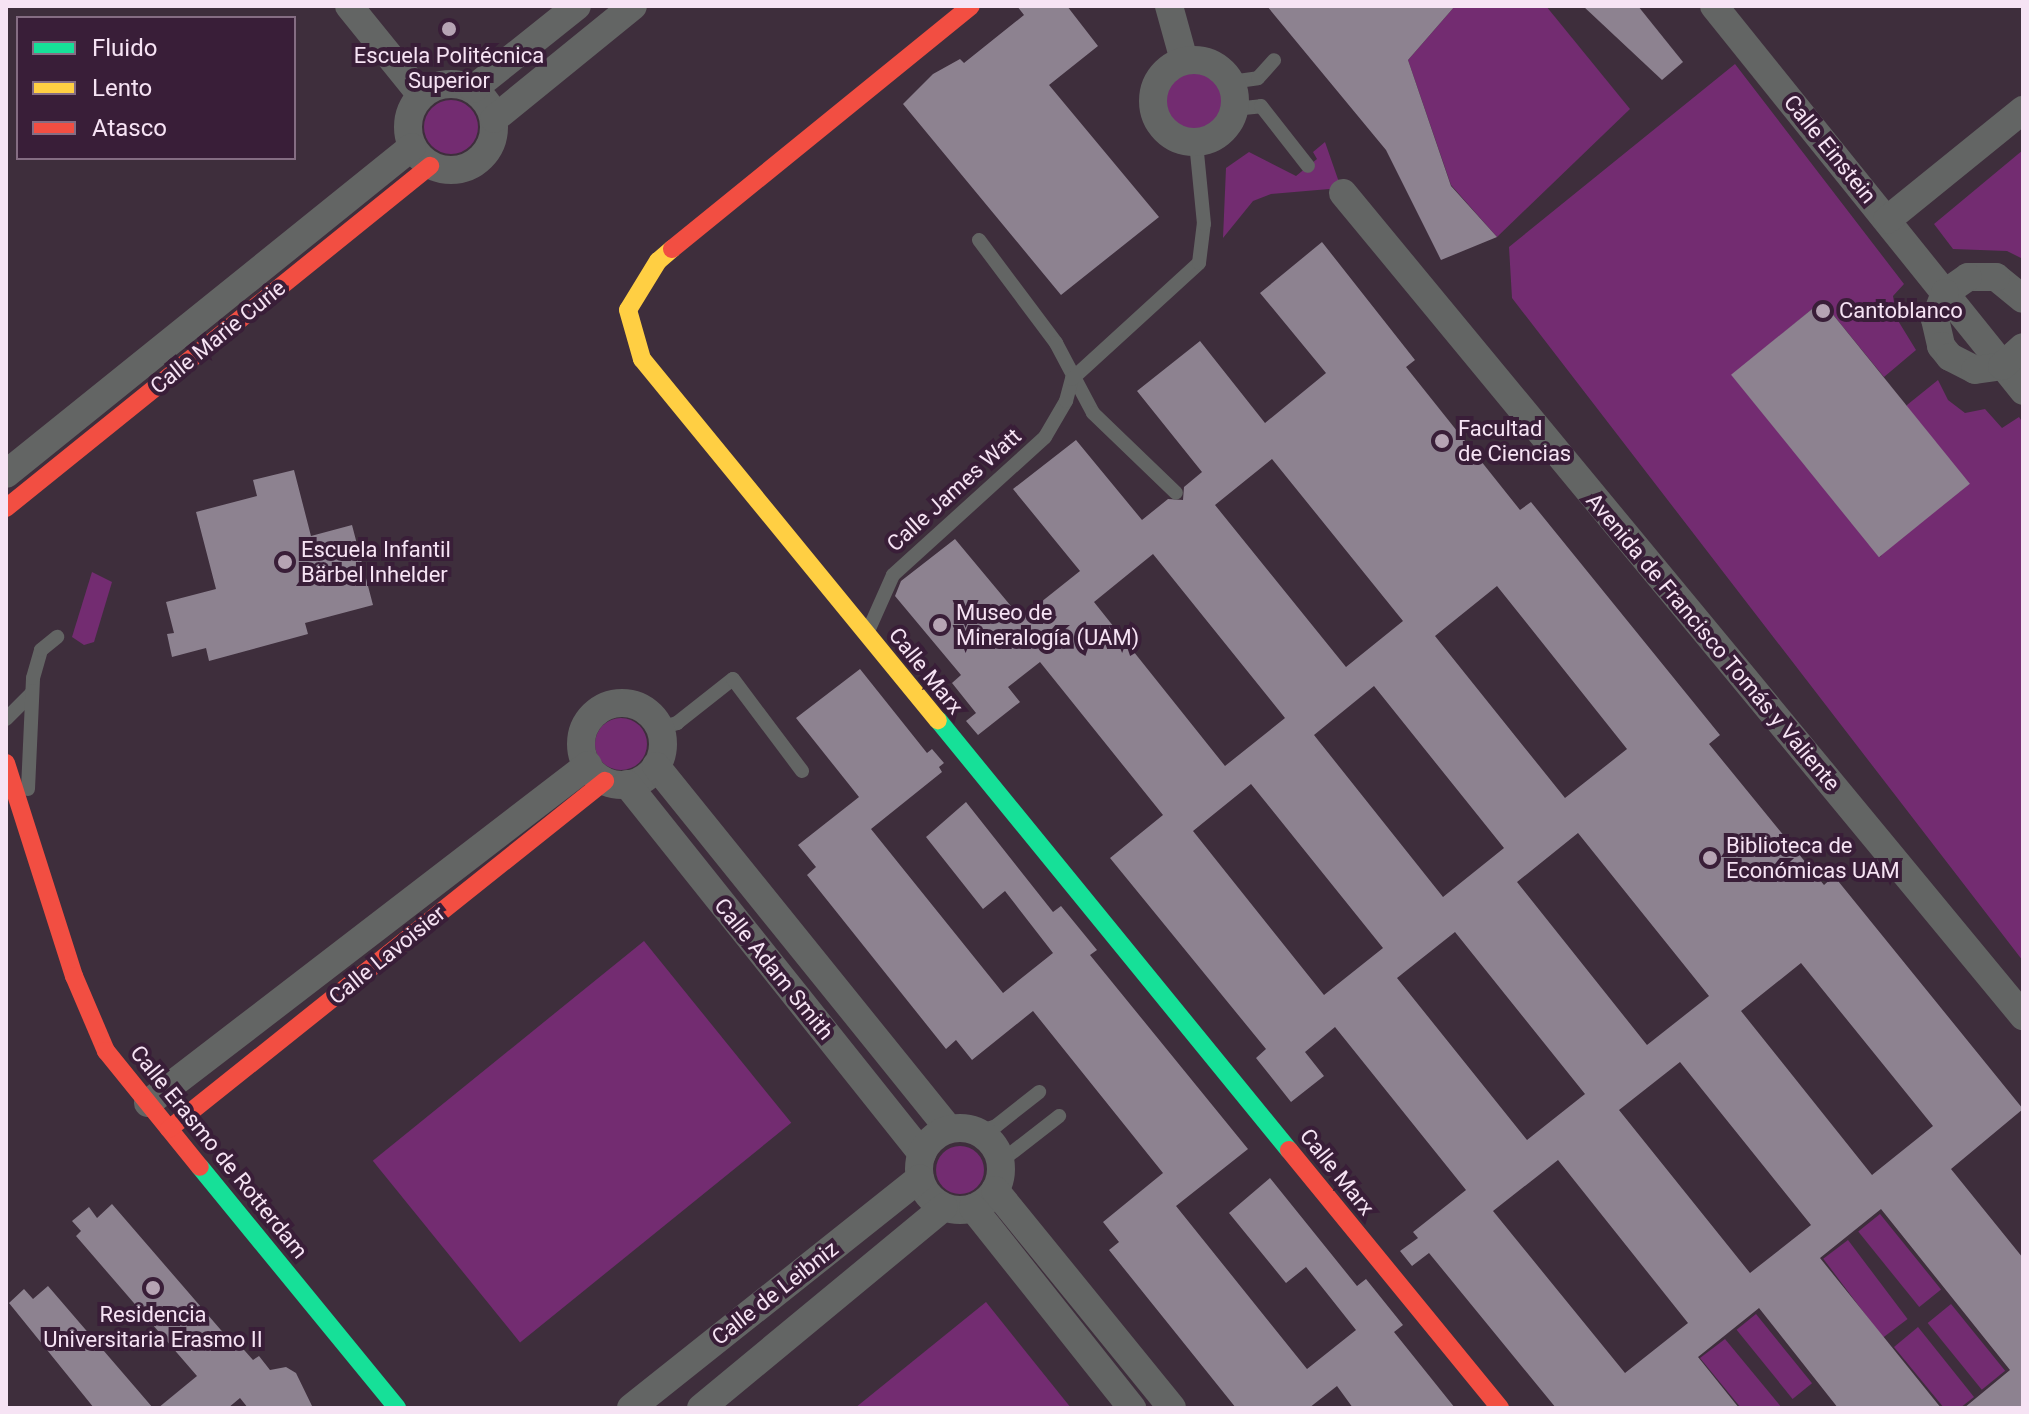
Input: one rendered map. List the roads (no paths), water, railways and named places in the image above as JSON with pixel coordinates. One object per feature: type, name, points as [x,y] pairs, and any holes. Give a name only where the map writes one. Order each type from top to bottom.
[{"type":"street","points":[[349,6],[421,95]]},
{"type":"street","points":[[473,89],[577,6]]},
{"type":"street","points":[[494,119],[633,6]]},
{"type":"street","name":"Calle Marx","points":[[971,6],[658,261],[628,310],[642,359],[1500,1408]]},
{"type":"street","points":[[1169,6],[1184,60]]},
{"type":"street","name":"Calle Einstein","points":[[1714,6],[1893,216]]},
{"type":"street","name":"Calle Einstein","points":[[1732,6],[1950,288],[2016,359],[2023,391]]},
{"type":"street","points":[[1184,60],[1211,63],[1232,95],[1221,132],[1196,142],[1182,140],[1160,125],[1152,99],[1162,74],[1184,60]]},
{"type":"street","points":[[448,83],[473,89],[494,119],[494,133],[482,158],[458,171],[421,157],[408,120],[421,95],[448,83]]},
{"type":"street","points":[[1893,216],[2023,110]]},
{"type":"street","name":"Calle Marie Curie","points":[[6,474],[421,157]]},
{"type":"street","name":"Calle Marie Curie","points":[[6,508],[421,157]]},
{"type":"street","name":"Avenida de Francisco Tomás y Valiente","points":[[1343,193],[2023,1016]]},
{"type":"street","points":[[2016,359],[1975,370],[1950,357],[1936,333],[1935,319],[1950,288],[1968,277],[1996,277],[2023,299]]},
{"type":"street","points":[[629,703],[642,708],[660,728],[663,741],[656,766],[606,777],[581,740],[592,715],[603,707],[629,703]]},
{"type":"street","name":"Calle Erasmo de Rotterdam","points":[[6,763],[27,818],[74,976],[106,1051],[397,1408]]},
{"type":"street","name":"Calle Adam Smith","points":[[656,766],[948,1128]]},
{"type":"street","name":"Calle Adam Smith","points":[[606,777],[921,1166]]},
{"type":"street","name":"Calle Lavoisier","points":[[148,1103],[606,777]]},
{"type":"street","name":"Calle Lavoisier","points":[[169,1129],[606,777]]},
{"type":"street","points":[[948,1128],[978,1132],[1000,1162],[984,1199],[944,1207],[933,1200],[921,1166],[948,1128]]},
{"type":"street","name":"Calle de Leibniz","points":[[631,1408],[921,1166]]},
{"type":"street","points":[[984,1199],[1132,1408]]},
{"type":"street","points":[[984,1199],[1172,1408]]},
{"type":"street","name":"Calle de Leibniz","points":[[701,1408],[944,1207]]},
{"type":"lane","points":[[1232,95],[1258,78],[1274,60]]},
{"type":"lane","points":[[1232,95],[1261,106],[1308,166]]},
{"type":"lane","name":"Calle James Watt","points":[[866,635],[893,575],[1045,437],[1066,401],[1072,379],[1199,263],[1204,224],[1196,142]]},
{"type":"lane","points":[[979,240],[1056,343],[1072,379],[1093,413],[1176,493]]},
{"type":"lane","points":[[27,818],[31,693],[41,650],[57,637]]},
{"type":"lane","points":[[660,728],[677,723],[733,679],[802,771]]},
{"type":"lane","points":[[6,719],[31,693]]},
{"type":"lane","points":[[978,1132],[996,1126],[1039,1092]]},
{"type":"lane","points":[[1000,1162],[1059,1116]]},
{"type":"place","name":"Escuela Politécnica Superior","points":[[449,29]]},
{"type":"place","name":"Cantoblanco","points":[[1823,311]]},
{"type":"place","name":"Facultad de Ciencias","points":[[1442,441]]},
{"type":"place","name":"Escuela Infantil Bärbel Inhelder","points":[[285,562]]},
{"type":"place","name":"Museo de Mineralogía (UAM)","points":[[940,625]]},
{"type":"place","name":"Biblioteca de Económicas UAM","points":[[1710,858]]},
{"type":"place","name":"Residencia Universitaria Erasmo II","points":[[153,1288]]}]
